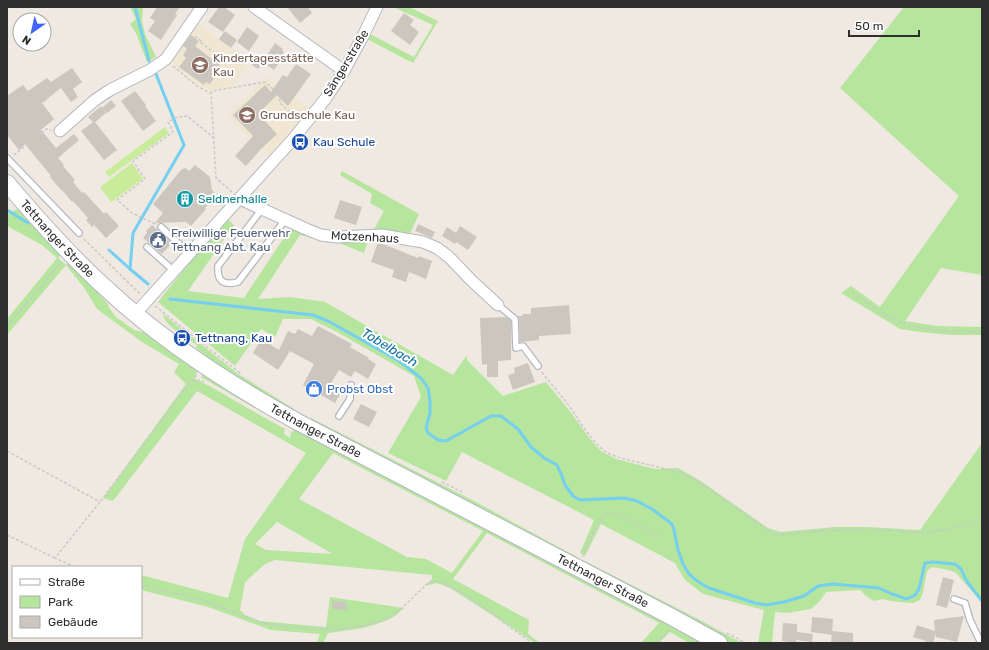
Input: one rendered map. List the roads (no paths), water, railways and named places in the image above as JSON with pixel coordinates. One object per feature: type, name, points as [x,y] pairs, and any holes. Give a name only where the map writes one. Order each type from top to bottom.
[{"type":"main road","name":"Tettnanger Straße","points":[[7,183],[72,256],[110,292],[135,314],[204,366],[264,404],[719,643]]},
{"type":"street","points":[[60,131],[95,100],[110,90],[150,70],[166,59],[202,7]]},
{"type":"street","points":[[254,7],[344,71]]},
{"type":"street","name":"Sängerstraße","points":[[135,314],[240,199],[304,126],[326,98],[344,71],[377,7]]},
{"type":"street","name":"Motzenhaus","points":[[240,199],[321,235],[337,237],[382,236],[423,242],[437,248],[449,257],[498,305]]},
{"type":"lane","points":[[8,159],[79,233]]},
{"type":"lane","points":[[262,208],[218,266],[217,275],[222,282],[230,284],[238,282],[285,220]]},
{"type":"lane","points":[[161,227],[190,254]]},
{"type":"lane","points":[[147,248],[175,271]]},
{"type":"lane","points":[[498,305],[514,319],[516,348],[523,346],[538,366]]},
{"type":"lane","points":[[339,416],[350,399],[351,385]]},
{"type":"lane","points":[[954,599],[965,603],[970,620],[981,643]]},
{"type":"waterway","points":[[135,7],[149,61]]},
{"type":"waterway","points":[[130,269],[133,233],[184,145],[156,74]]},
{"type":"waterway","name":"Tobelbach","points":[[7,210],[28,223]]},
{"type":"waterway","name":"Tobelbach","points":[[109,250],[148,284]]},
{"type":"waterway","name":"Tobelbach","points":[[170,299],[313,315],[328,321],[399,361],[421,378],[428,388],[430,401],[430,413],[426,428],[428,433],[438,440],[446,441],[491,416],[501,416],[518,429],[531,447],[544,458],[557,465],[565,485],[573,496],[580,500],[624,498],[637,501],[652,509],[672,524],[683,564],[689,574],[709,588],[755,603],[767,605],[804,596],[818,586],[833,584],[879,588],[907,599],[915,595],[919,589],[925,563],[932,562],[955,564],[961,569],[966,580],[982,601]]},
{"type":"place","name":"Kindertagesstätte Kau","points":[[200,65]]},
{"type":"place","name":"Grundschule Kau","points":[[247,115]]},
{"type":"place","name":"Kau Schule","points":[[300,142]]},
{"type":"place","name":"Seldnerhalle","points":[[185,199]]},
{"type":"place","name":"Freiwillige Feuerwehr Tettnang Abt. Kau","points":[[158,240]]},
{"type":"place","name":"Tettnang, Kau","points":[[182,338]]},
{"type":"place","name":"Probst Obst","points":[[314,389]]}]
